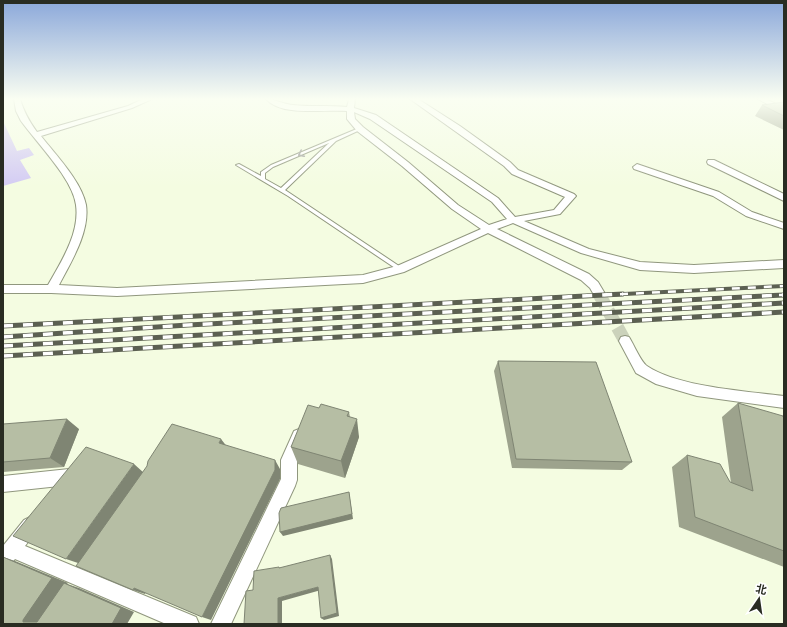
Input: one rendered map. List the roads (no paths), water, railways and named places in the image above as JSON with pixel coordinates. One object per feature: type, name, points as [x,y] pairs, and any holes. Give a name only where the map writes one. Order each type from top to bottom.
[{"type":"street","points":[[31,128],[76,189],[81,204],[81,220],[70,252],[52,288]]},
{"type":"street","points":[[35,135],[58,128]]},
{"type":"street","points":[[390,128],[495,200],[513,220],[585,252],[640,266],[694,269],[784,264]]},
{"type":"street","points":[[3,289],[52,288],[117,292],[363,279],[400,269],[488,229],[513,220],[557,212],[571,196],[515,172],[507,164],[458,128]]},
{"type":"street","points":[[360,129],[455,207],[488,229],[585,277],[594,285],[598,292]]},
{"type":"street","points":[[712,162],[784,198]]},
{"type":"street","points":[[637,167],[716,194],[749,214],[784,226]]},
{"type":"street","points":[[626,341],[641,369],[661,380],[697,390],[784,402]]},
{"type":"street","points":[[221,624],[289,480],[289,460],[306,419]]},
{"type":"street","points":[[3,484],[70,477],[55,495]]},
{"type":"street","points":[[41,513],[8,554],[79,577],[189,624]]},
{"type":"lane","points":[[264,180],[263,172],[272,166],[360,129]]},
{"type":"lane","points":[[282,190],[337,139]]},
{"type":"lane","points":[[238,165],[282,190],[400,269]]},
{"type":"tunnel","points":[[599,294],[625,341]]},
{"type":"railway","points":[[604,295],[784,286]]},
{"type":"railway","points":[[3,326],[623,294]]},
{"type":"railway","points":[[3,337],[188,325],[784,295],[779,295]]},
{"type":"railway","points":[[3,346],[784,303]]},
{"type":"railway","points":[[3,356],[784,312]]}]
